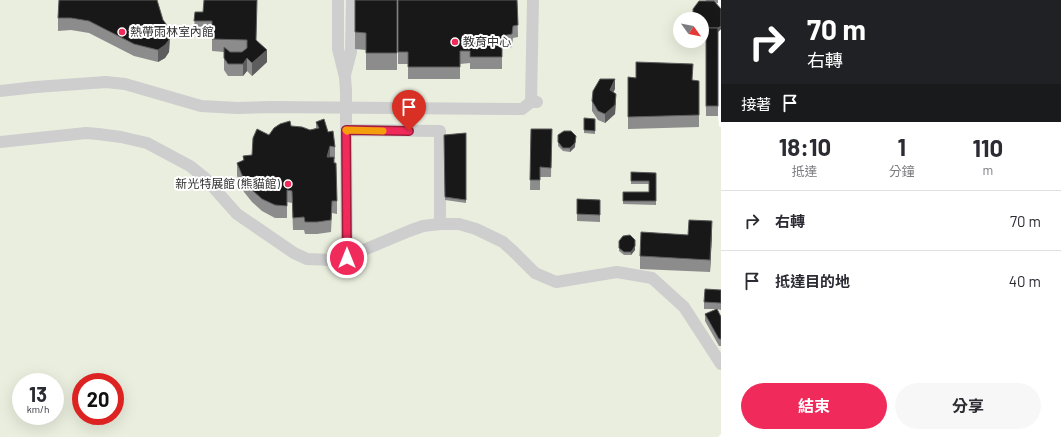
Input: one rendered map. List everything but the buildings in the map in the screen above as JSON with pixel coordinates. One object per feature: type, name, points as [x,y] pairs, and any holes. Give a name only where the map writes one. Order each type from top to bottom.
[{"type":"street","points":[[338,0],[338,49],[345,76],[346,91],[347,258]]},
{"type":"street","points":[[345,76],[351,52],[352,0]]},
{"type":"street","points":[[0,90],[106,82],[125,84],[201,106],[237,108],[522,109],[534,102],[533,0]]},
{"type":"street","points":[[346,124],[440,131],[440,224]]},
{"type":"street","points":[[0,142],[53,136],[98,134],[121,137],[147,143],[199,172],[237,214],[294,253],[307,259],[333,260],[347,258],[408,231],[423,226],[459,224],[476,229],[503,242],[535,273],[556,282],[617,272],[652,278],[684,307],[721,364]]},
{"type":"green space","points":[[0,0],[718,0],[718,116],[719,126],[721,127],[721,434],[718,437],[0,437]]},
{"type":"slow traffic","points":[[347,131],[346,130],[383,131]]},
{"type":"place","name":"熱帶雨林室內館","points":[[122,32]]},
{"type":"place","name":"教育中心","points":[[455,42]]},
{"type":"place","name":"新光特展館 (熊貓館)","points":[[288,184]]},
{"type":"route","points":[[347,258],[346,130],[409,131]]}]
